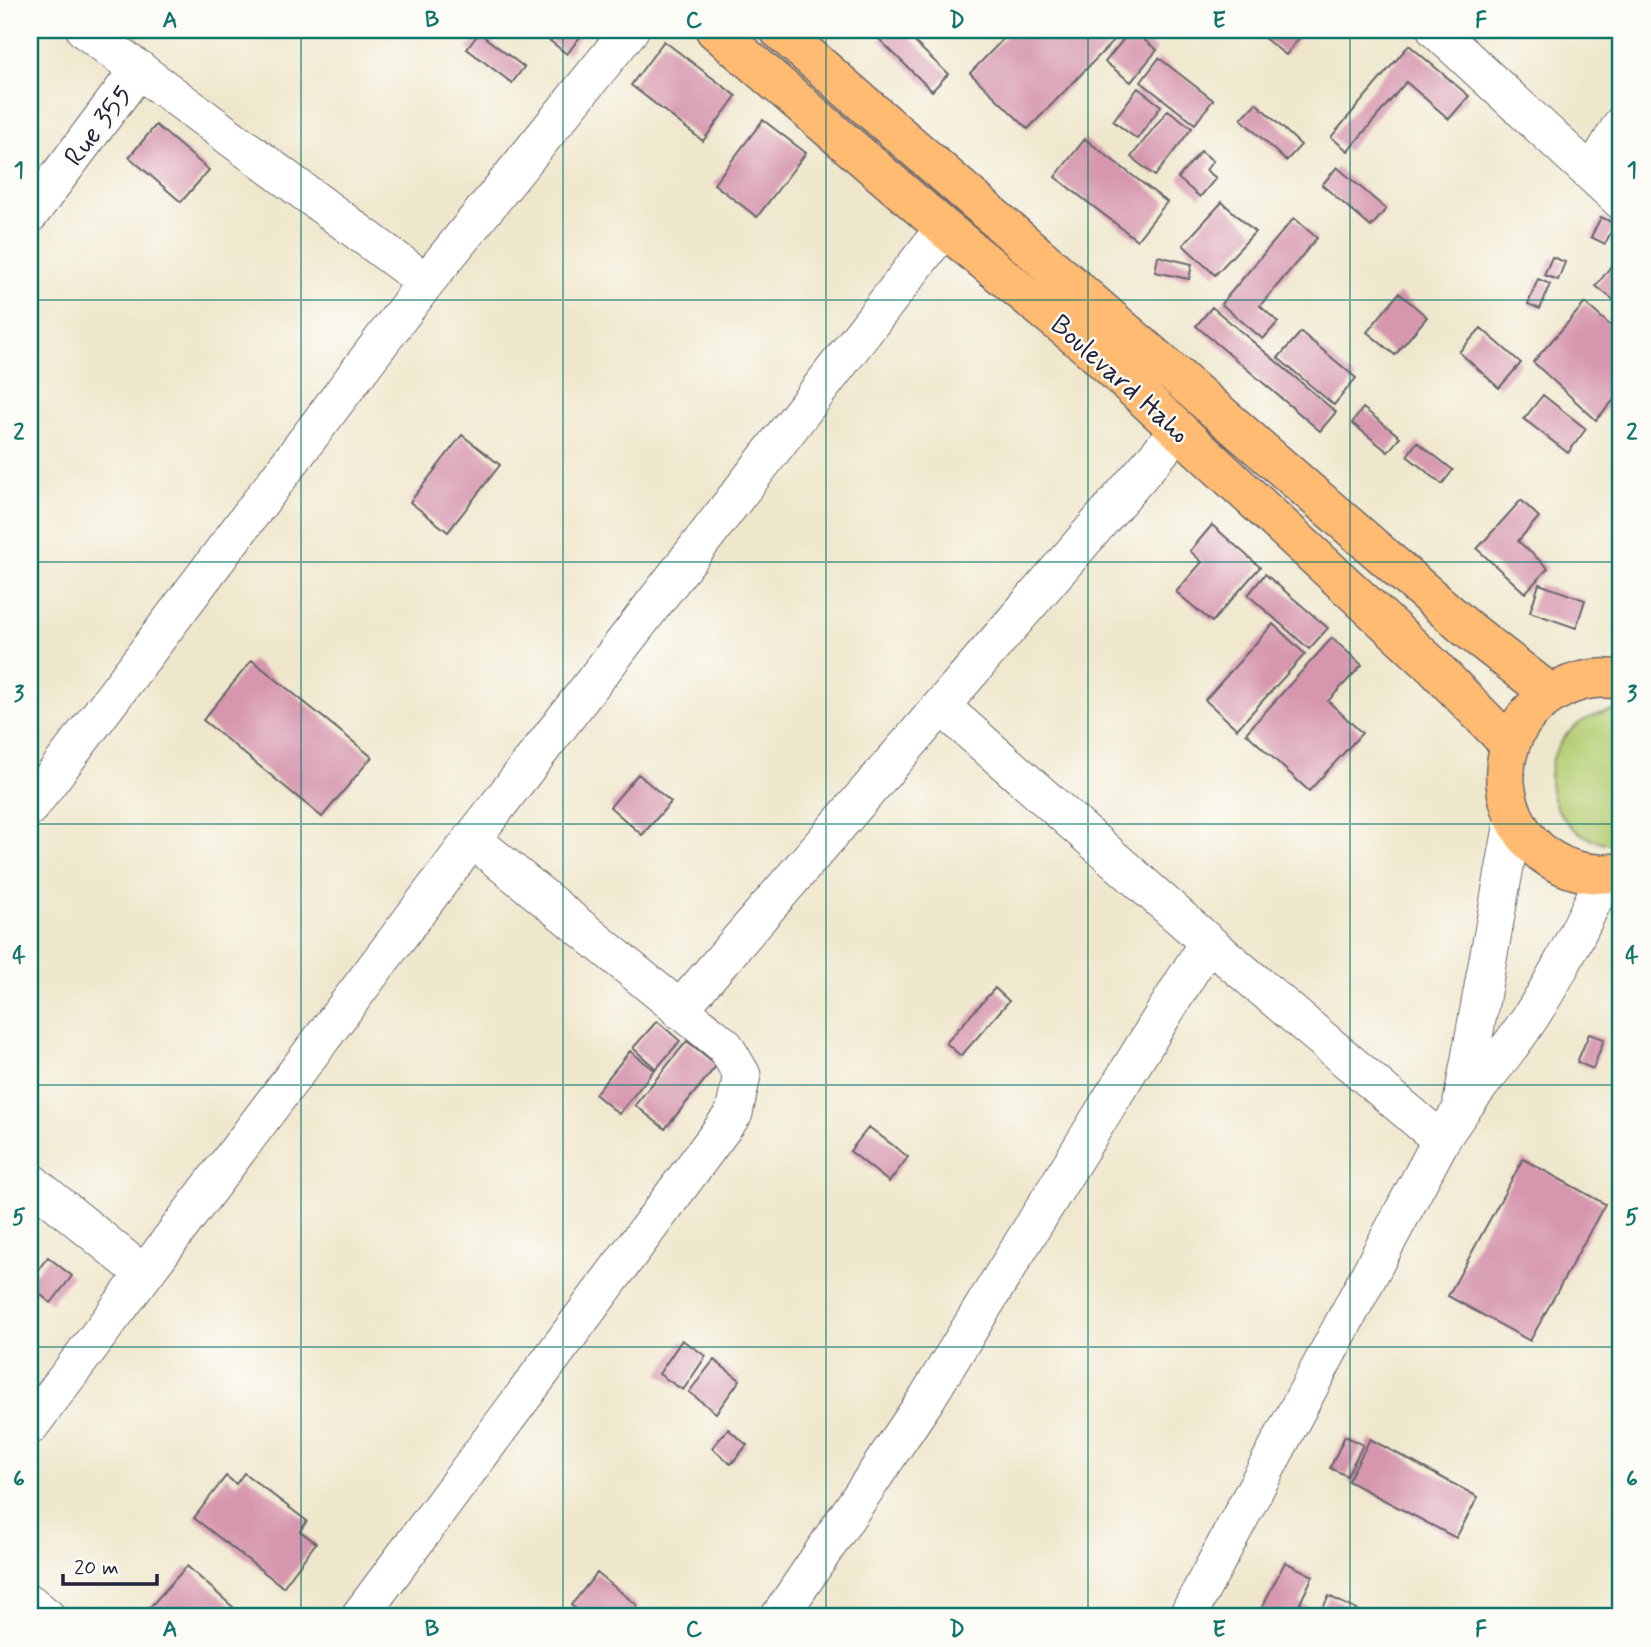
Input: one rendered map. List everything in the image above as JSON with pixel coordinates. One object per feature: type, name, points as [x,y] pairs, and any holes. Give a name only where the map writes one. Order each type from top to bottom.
[{"type":"main road","name":"Boulevard Haho","points":[[715,30],[944,228],[1091,349],[1433,666],[1510,745]]},
{"type":"main road","name":"Boulevard Haho","points":[[779,30],[1465,627],[1551,694]]},
{"type":"main road","points":[[1614,873],[1568,868],[1551,860],[1536,848],[1514,817],[1506,793],[1505,769],[1510,745],[1525,717],[1551,694],[1586,680],[1620,678]]},
{"type":"street","points":[[85,30],[426,282]]},
{"type":"street","points":[[30,807],[426,282],[629,30]]},
{"type":"street","points":[[1436,30],[1621,201]]},
{"type":"street","name":"Rue 355","points":[[30,214],[139,69]]},
{"type":"street","points":[[1592,173],[1621,125]]},
{"type":"street","points":[[30,1426],[472,839],[944,228]]},
{"type":"street","points":[[679,1010],[1179,430]]},
{"type":"street","points":[[941,706],[1208,942],[1441,1140]]},
{"type":"street","points":[[1461,1107],[1514,817]]},
{"type":"street","points":[[359,1617],[734,1114],[742,1074],[725,1046],[472,839]]},
{"type":"street","points":[[1187,1617],[1441,1140],[1461,1107],[1521,1031],[1614,873]]},
{"type":"street","points":[[779,1617],[927,1398],[1208,942]]},
{"type":"street","points":[[30,1181],[144,1274]]},
{"type":"street","points":[[30,1603],[47,1617]]},
{"type":"green space","points":[[1621,710],[1621,845],[1590,838],[1568,823],[1554,802],[1550,778],[1555,754],[1568,733],[1590,717]]},
{"type":"building","points":[[536,30],[571,30],[580,37],[567,54]]},
{"type":"building","points":[[889,30],[902,30],[948,74],[932,91],[880,40]]},
{"type":"building","points":[[1012,30],[1124,30],[1028,129],[970,73]]},
{"type":"building","points":[[1131,30],[1157,50],[1131,82],[1105,62]]},
{"type":"building","points":[[1263,30],[1305,30],[1286,55],[1259,34]]},
{"type":"building","points":[[479,33],[524,67],[512,83],[467,49]]},
{"type":"building","points":[[664,41],[736,96],[703,141],[631,85]]},
{"type":"building","points":[[1409,45],[1469,96],[1449,119],[1406,82],[1348,151],[1331,137]]},
{"type":"building","points":[[1159,58],[1213,100],[1195,124],[1141,82]]},
{"type":"building","points":[[1138,88],[1161,106],[1137,139],[1113,121]]},
{"type":"building","points":[[1256,103],[1301,145],[1286,161],[1241,119]]},
{"type":"building","points":[[1168,110],[1192,128],[1155,176],[1131,157]]},
{"type":"building","points":[[763,120],[806,153],[757,217],[714,184]]},
{"type":"building","points":[[156,125],[209,170],[181,202],[129,157]]},
{"type":"building","points":[[1085,139],[1167,202],[1137,240],[1055,177]]},
{"type":"building","points":[[1201,151],[1213,161],[1206,170],[1216,178],[1200,197],[1178,178]]},
{"type":"building","points":[[1337,167],[1386,209],[1371,227],[1322,185]]},
{"type":"building","points":[[1222,202],[1255,232],[1215,275],[1183,245]]},
{"type":"building","points":[[1601,217],[1615,224],[1605,244],[1591,237]]},
{"type":"building","points":[[1294,218],[1317,238],[1260,306],[1278,322],[1263,339],[1221,304]]},
{"type":"building","points":[[1621,253],[1621,306],[1596,286]]},
{"type":"building","points":[[1158,256],[1192,264],[1189,279],[1155,272]]},
{"type":"building","points":[[1552,257],[1565,262],[1558,280],[1544,275]]},
{"type":"building","points":[[1538,279],[1550,284],[1540,309],[1528,304]]},
{"type":"building","points":[[1399,293],[1427,317],[1395,355],[1367,332]]},
{"type":"building","points":[[1585,303],[1621,335],[1621,392],[1596,420],[1533,362]]},
{"type":"building","points":[[1212,307],[1336,412],[1320,431],[1196,326]]},
{"type":"building","points":[[1481,328],[1521,363],[1499,388],[1459,352]]},
{"type":"building","points":[[1301,332],[1356,378],[1334,405],[1278,358]]},
{"type":"building","points":[[1543,395],[1586,429],[1568,453],[1524,419]]},
{"type":"building","points":[[1363,408],[1400,437],[1388,452],[1352,423]]},
{"type":"building","points":[[462,435],[500,465],[448,532],[410,502]]},
{"type":"building","points":[[1417,442],[1453,470],[1442,484],[1407,456]]},
{"type":"building","points":[[1521,500],[1539,517],[1518,541],[1548,568],[1525,593],[1477,549]]},
{"type":"building","points":[[1212,525],[1260,567],[1212,622],[1176,592],[1202,562],[1190,551]]},
{"type":"building","points":[[1265,574],[1328,628],[1309,649],[1248,595]]},
{"type":"building","points":[[1539,584],[1585,600],[1576,628],[1530,612]]},
{"type":"building","points":[[1273,624],[1305,654],[1237,729],[1205,700]]},
{"type":"building","points":[[1332,638],[1362,665],[1328,701],[1362,733],[1309,791],[1246,733]]},
{"type":"building","points":[[252,660],[372,757],[322,817],[203,720]]},
{"type":"building","points":[[638,774],[671,802],[642,835],[610,807]]},
{"type":"building","points":[[995,988],[1009,1001],[961,1056],[946,1043]]},
{"type":"building","points":[[657,1021],[680,1041],[656,1069],[633,1048]]},
{"type":"building","points":[[1589,1034],[1604,1039],[1593,1069],[1577,1062]]},
{"type":"building","points":[[687,1041],[717,1065],[665,1129],[635,1105]]},
{"type":"building","points":[[630,1051],[654,1070],[619,1114],[595,1094]]},
{"type":"building","points":[[869,1127],[908,1157],[889,1182],[850,1151]]},
{"type":"building","points":[[1523,1159],[1605,1204],[1530,1341],[1448,1296]]},
{"type":"building","points":[[48,1257],[72,1276],[51,1303],[30,1286],[30,1280]]},
{"type":"building","points":[[682,1340],[706,1356],[683,1390],[659,1374]]},
{"type":"building","points":[[714,1360],[740,1380],[716,1413],[689,1392]]},
{"type":"building","points":[[728,1429],[747,1445],[731,1464],[712,1448]]},
{"type":"building","points":[[1345,1436],[1363,1445],[1347,1476],[1330,1468]]},
{"type":"building","points":[[1370,1439],[1478,1497],[1456,1538],[1348,1481]]},
{"type":"building","points":[[244,1473],[307,1521],[300,1531],[316,1543],[283,1587],[194,1518],[226,1476],[236,1484]]},
{"type":"building","points":[[1285,1562],[1313,1576],[1300,1603],[1320,1613],[1329,1596],[1371,1617],[1257,1617]]},
{"type":"building","points":[[187,1566],[244,1617],[141,1617]]},
{"type":"building","points":[[597,1573],[638,1606],[629,1617],[586,1617],[571,1605]]}]
